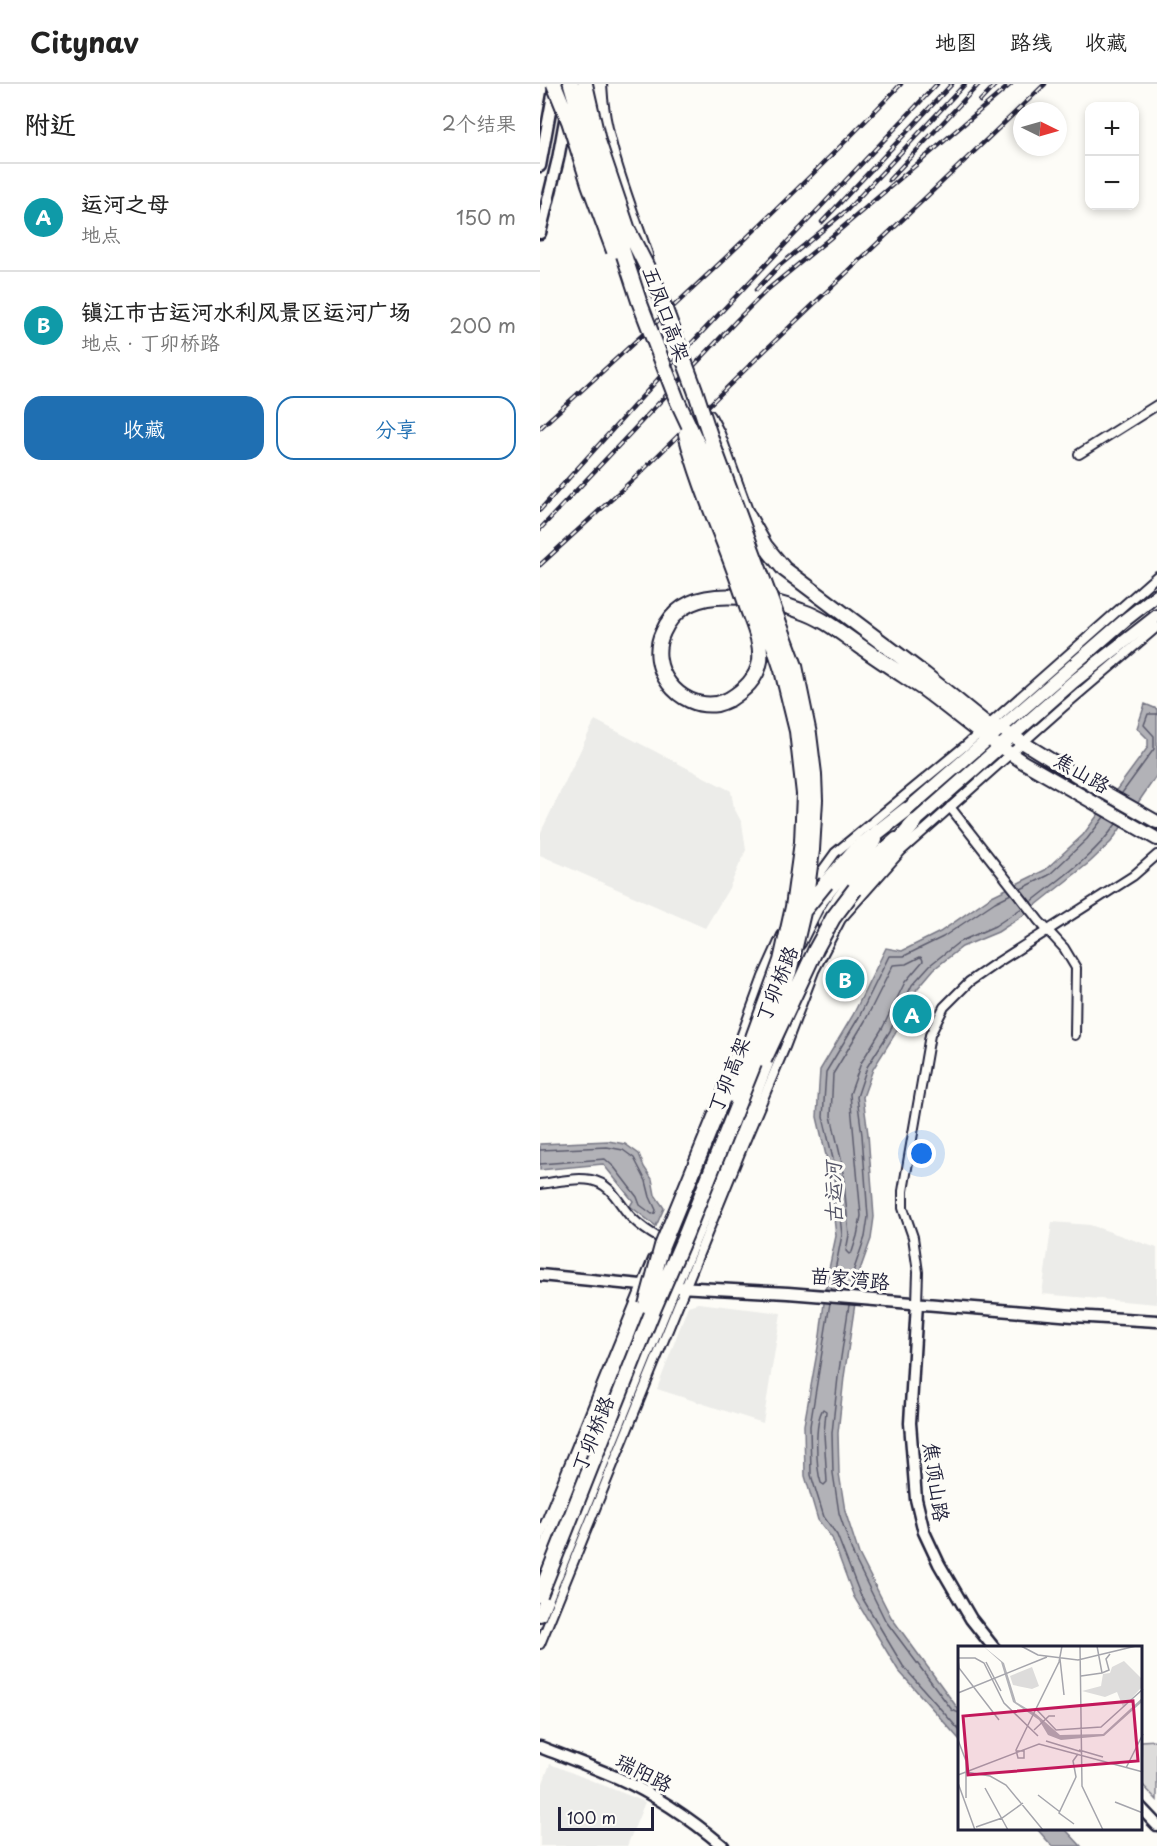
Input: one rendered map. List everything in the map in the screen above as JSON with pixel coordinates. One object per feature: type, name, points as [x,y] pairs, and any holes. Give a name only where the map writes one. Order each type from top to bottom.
[{"type":"highway","points":[[555,84],[618,261],[639,301]]},
{"type":"highway","name":"五凤口高架","points":[[571,84],[591,154],[639,301],[677,400],[746,550]]},
{"type":"highway","name":"五凤口高架","points":[[585,84],[598,141],[628,230],[656,285],[695,390],[746,550]]},
{"type":"highway","points":[[599,84],[615,168],[656,285]]},
{"type":"highway","points":[[695,390],[717,434],[745,511],[765,546],[784,569],[925,675],[997,737]]},
{"type":"highway","points":[[677,400],[692,457],[739,580],[759,642],[760,661],[746,689],[730,699],[717,704],[704,704],[678,693],[661,670],[658,655],[659,639],[666,624],[676,612],[690,603],[705,598],[735,597],[772,602],[803,611],[826,623],[997,737]]},
{"type":"highway","name":"丁卯高架","points":[[540,1576],[646,1305],[770,1010],[789,972],[805,904],[813,833],[814,774],[803,701],[795,666],[746,550]]},
{"type":"highway","points":[[646,1305],[662,1246],[724,1094],[780,947],[803,912],[855,850],[906,810]]},
{"type":"highway","points":[[686,1234],[715,1183],[764,1062],[816,949],[833,918],[855,889],[882,862],[915,822]]},
{"type":"highway","name":"丁卯高架","points":[[540,1595],[654,1308],[686,1234],[770,1010]]},
{"type":"main road","name":"丁卯桥路","points":[[540,1615],[680,1287],[807,959],[832,907],[851,882],[878,854],[915,822],[997,737],[1125,620],[1157,595]]},
{"type":"main road","name":"丁卯桥路","points":[[540,1563],[609,1385],[639,1316],[645,1285],[796,948],[818,905],[852,864],[906,810],[997,737],[1073,682],[1157,616]]},
{"type":"main road","name":"焦山路","points":[[997,737],[1022,743],[1095,788],[1155,821]]},
{"type":"main road","name":"焦山路","points":[[997,737],[1088,799],[1157,839]]},
{"type":"street","points":[[540,165],[555,84]]},
{"type":"street","points":[[540,233],[558,159],[571,84]]},
{"type":"street","points":[[1079,454],[1157,405]]},
{"type":"street","points":[[540,1644],[680,1287],[785,1047],[814,970],[841,919],[901,851],[950,807],[997,737],[1157,576]]},
{"type":"street","points":[[1022,743],[1157,627]]},
{"type":"street","points":[[540,1536],[645,1285],[763,977],[790,917],[835,853],[966,745],[997,737]]},
{"type":"street","points":[[950,807],[1064,948],[1076,968],[1075,1035]]},
{"type":"street","points":[[917,1303],[918,1272],[912,1237],[903,1208],[903,1191],[930,1035],[944,1007],[969,982],[1133,876],[1157,855]]},
{"type":"street","points":[[540,1184],[590,1180],[602,1184],[613,1192],[637,1223],[661,1239]]},
{"type":"street","name":"苗家湾路","points":[[540,1275],[645,1285],[824,1295],[1157,1321]]},
{"type":"street","name":"焦顶山路","points":[[917,1303],[910,1423],[916,1499],[924,1532],[939,1564],[971,1619],[992,1646]]},
{"type":"street","name":"瑞阳路","points":[[540,1747],[618,1778],[655,1797],[698,1824],[723,1846]]},
{"type":"street","points":[[1142,1809],[1157,1825]]},
{"type":"shaded area","points":[[595,720],[731,791],[734,808],[742,823],[746,850],[729,888],[705,928],[540,855],[540,834]]},
{"type":"shaded area","points":[[1052,1222],[1090,1225],[1157,1248],[1157,1304],[1042,1294]]},
{"type":"shaded area","points":[[698,1303],[781,1313],[763,1423],[657,1389],[688,1306]]},
{"type":"shaded area","points":[[1157,1740],[1157,1800],[1142,1784],[1142,1741]]},
{"type":"shaded area","points":[[550,1764],[645,1802],[627,1846],[540,1846],[540,1791]]},
{"type":"water","name":"古运河","points":[[1145,704],[1157,709],[1157,775],[1111,842],[1090,862],[1021,917],[998,932],[962,947],[934,969],[917,989],[895,1034],[873,1069],[863,1097],[874,1217],[871,1239],[860,1270],[844,1377],[838,1433],[839,1473],[845,1511],[859,1554],[891,1617],[958,1709],[958,1738],[898,1670],[854,1597],[832,1538],[818,1520],[805,1476],[804,1425],[820,1336],[827,1278],[836,1236],[828,1164],[817,1117],[820,1070],[853,1015],[886,948],[902,951],[940,932],[992,896],[1045,870],[1083,835],[1148,747],[1148,739],[1137,728]]},
{"type":"water","points":[[608,1141],[625,1144],[639,1154],[652,1179],[655,1195],[664,1208],[656,1226],[630,1206],[633,1201],[603,1164],[540,1170],[540,1144]]},
{"type":"water","points":[[1039,1831],[1067,1831],[1081,1846],[1052,1846]]},
{"type":"railway","points":[[540,428],[769,216],[901,84]]},
{"type":"railway","points":[[540,510],[668,368],[937,84]]},
{"type":"railway","points":[[822,222],[952,84]]},
{"type":"railway","points":[[756,290],[779,266],[847,210],[965,84]]},
{"type":"railway","points":[[889,180],[979,84]]},
{"type":"railway","points":[[980,101],[996,84]]},
{"type":"railway","points":[[540,529],[767,290],[1011,84]]},
{"type":"railway","points":[[540,565],[638,475],[757,358],[1045,84]]},
{"type":"place","name":"镇江市古运河水利风景区运河广场","points":[[845,979]]},
{"type":"place","name":"运河之母","points":[[912,1014]]}]
